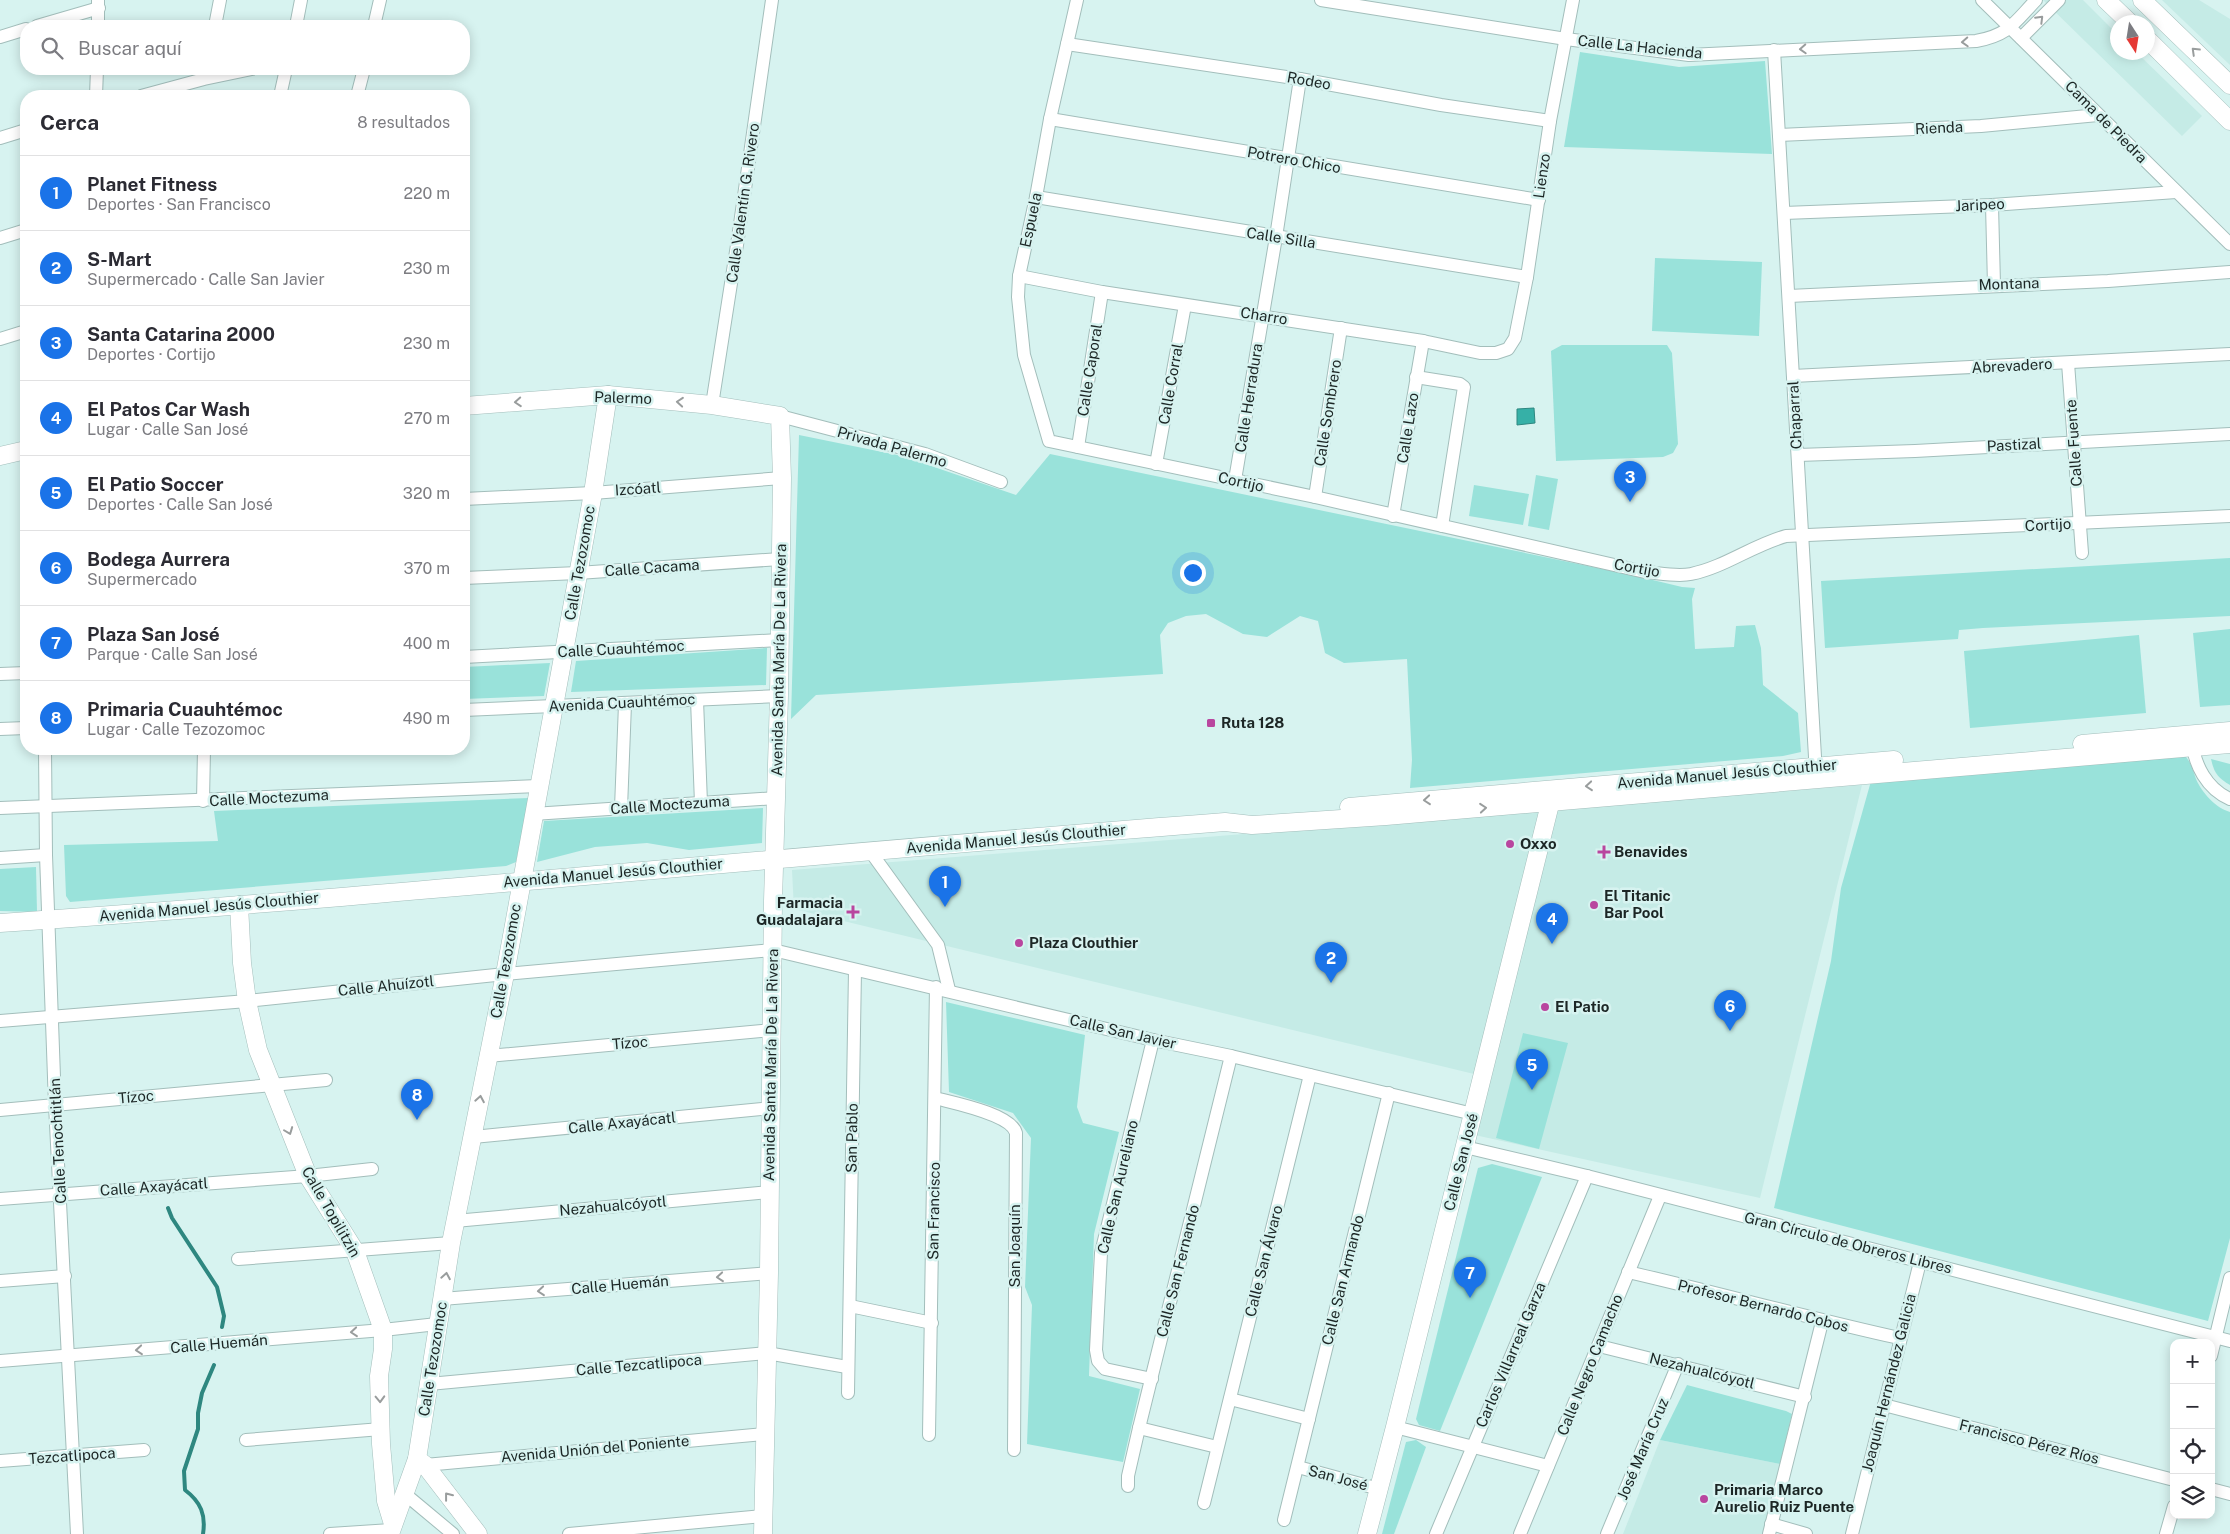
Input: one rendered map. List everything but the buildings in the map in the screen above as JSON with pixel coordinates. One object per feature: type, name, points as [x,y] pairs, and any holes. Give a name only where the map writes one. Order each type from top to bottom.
[{"type":"street","points":[[216,20],[220,0]]},
{"type":"street","points":[[297,20],[301,0]]},
{"type":"street","points":[[375,20],[380,0]]},
{"type":"street","name":"Calle Valentín G. Rivero","points":[[712,405],[772,0]]},
{"type":"street","name":"Espuela","points":[[1049,441],[1024,355],[1018,297],[1019,276],[1050,119],[1077,0]]},
{"type":"street","name":"Calle La Hacienda","points":[[1321,0],[1566,39],[1689,55],[1976,41],[1999,36],[2036,0]]},
{"type":"street","name":"Lienzo","points":[[1508,350],[1515,338],[1527,277],[1550,121],[1572,0]]},
{"type":"street","name":"Cama de Piedra","points":[[1982,0],[2230,244]]},
{"type":"street","points":[[2021,38],[2059,0]]},
{"type":"street","points":[[2106,0],[2122,15]]},
{"type":"street","points":[[2142,0],[2230,85]]},
{"type":"street","points":[[54,20],[98,4],[98,20]]},
{"type":"street","points":[[0,37],[20,31]]},
{"type":"street","name":"Rodeo","points":[[1067,44],[1300,79],[1441,105],[1550,121]]},
{"type":"street","points":[[2155,47],[2230,121]]},
{"type":"street","name":"Chaparral","points":[[1774,50],[1816,772]]},
{"type":"street","points":[[96,90],[97,75]]},
{"type":"street","points":[[158,90],[202,75]]},
{"type":"street","points":[[281,90],[285,75]]},
{"type":"street","points":[[359,90],[362,75]]},
{"type":"street","name":"Calle Herradura","points":[[1236,480],[1300,79]]},
{"type":"street","name":"Rienda","points":[[1779,136],[1981,126],[2098,115]]},
{"type":"street","name":"Potrero Chico","points":[[1050,119],[1539,200]]},
{"type":"street","points":[[0,138],[20,132]]},
{"type":"street","name":"Jaripeo","points":[[1784,213],[1992,205],[2176,192]]},
{"type":"street","name":"Calle Silla","points":[[1036,197],[1527,277]]},
{"type":"street","points":[[1992,205],[1994,285]]},
{"type":"street","points":[[0,238],[20,232]]},
{"type":"street","name":"Montana","points":[[1788,296],[2108,281],[2230,272]]},
{"type":"street","name":"Charro","points":[[1019,276],[1102,292],[1423,341],[1480,353],[1496,353],[1508,350]]},
{"type":"street","name":"Calle Caporal","points":[[1078,447],[1102,292]]},
{"type":"street","name":"Calle Corral","points":[[1156,464],[1185,305]]},
{"type":"street","name":"Calle Sombrero","points":[[1315,497],[1341,328]]},
{"type":"street","points":[[0,338],[20,333]]},
{"type":"street","name":"Calle Lazo","points":[[1394,516],[1423,341]]},
{"type":"street","name":"Abrevadero","points":[[1793,376],[2230,354]]},
{"type":"street","name":"Calle Fuente","points":[[2068,363],[2082,553]]},
{"type":"street","points":[[1416,377],[1460,384],[1464,388],[1442,526]]},
{"type":"street","name":"Palermo","points":[[470,406],[608,395],[712,405],[780,416]]},
{"type":"street","name":"Calle Tezozomoc","points":[[391,1529],[405,1494],[421,1462],[437,1324],[455,1221],[505,974],[578,573],[608,395]]},
{"type":"street","name":"Avenida Santa María De La Rivera","points":[[763,1534],[769,1273],[774,859],[779,696],[782,478],[780,416]]},
{"type":"street","name":"Privada Palermo","points":[[780,416],[925,454],[1001,482]]},
{"type":"street","name":"Pastizal","points":[[1798,455],[1915,451],[2230,434]]},
{"type":"street","name":"Cortijo","points":[[1049,441],[1315,497],[1644,572],[1690,574],[1709,569],[1769,541],[1786,536],[2230,516]]},
{"type":"street","points":[[0,456],[20,451]]},
{"type":"street","name":"Izcóatl","points":[[470,499],[782,478]]},
{"type":"street","name":"Calle Cacama","points":[[470,578],[578,573],[780,559]]},
{"type":"street","name":"Calle Cuauhtémoc","points":[[470,657],[779,640]]},
{"type":"street","points":[[0,674],[20,673]]},
{"type":"street","name":"Avenida Cuauhtémoc","points":[[470,710],[779,696]]},
{"type":"street","points":[[697,700],[701,803]]},
{"type":"street","points":[[621,808],[625,704]]},
{"type":"street","points":[[0,729],[20,728]]},
{"type":"street","name":"Avenida Manuel Jesús Clouthier","points":[[2192,741],[2230,731]]},
{"type":"street","points":[[2192,741],[2207,782],[2214,790],[2230,799]]},
{"type":"street","name":"Avenida Manuel Jesús Clouthier","points":[[0,923],[239,905],[1225,822],[1244,816],[1552,795],[2192,741],[2230,744]]},
{"type":"street","name":"Calle Tenochtitlán","points":[[45,755],[46,855],[55,1105],[77,1534]]},
{"type":"street","points":[[203,801],[204,755]]},
{"type":"street","name":"Calle Moctezuma","points":[[0,808],[538,786]]},
{"type":"street","name":"Calle San José","points":[[1367,1534],[1552,795]]},
{"type":"street","name":"Calle Moctezuma","points":[[533,814],[776,798]]},
{"type":"street","points":[[870,851],[938,945],[949,990]]},
{"type":"street","points":[[0,858],[46,855]]},
{"type":"street","name":"Calle Topilitzin","points":[[239,905],[242,963],[247,1001],[258,1050],[308,1176],[355,1251],[383,1330],[380,1376],[381,1429],[384,1488],[391,1529]]},
{"type":"street","name":"Calle San Javier","points":[[773,950],[1473,1114]]},
{"type":"street","name":"Calle Ahuízotl","points":[[0,1021],[247,1001],[505,974],[773,950]]},
{"type":"street","name":"San Pablo","points":[[848,1392],[855,970]]},
{"type":"street","name":"San Francisco","points":[[929,1435],[936,1098],[936,987]]},
{"type":"street","name":"Tízoc","points":[[488,1056],[772,1030]]},
{"type":"street","name":"Calle San Aureliano","points":[[1152,1379],[1105,1369],[1100,1366],[1096,1350],[1101,1253],[1153,1040]]},
{"type":"street","name":"Calle San Fernando","points":[[1128,1486],[1128,1476],[1139,1428],[1231,1056]]},
{"type":"street","name":"Calle San Álvaro","points":[[1204,1503],[1216,1447],[1230,1398],[1310,1075]]},
{"type":"street","name":"Tízoc","points":[[0,1110],[326,1080]]},
{"type":"street","name":"Calle San Armando","points":[[1284,1520],[1389,1093]]},
{"type":"street","name":"San Joaquín","points":[[936,1098],[1000,1118],[1011,1123],[1016,1133],[1014,1450]]},
{"type":"street","name":"Calle Axayácatl","points":[[473,1137],[771,1108]]},
{"type":"street","name":"Gran Círculo de Obreros Libres","points":[[1465,1147],[1587,1176],[2230,1341]]},
{"type":"street","name":"Calle Axayácatl","points":[[0,1199],[308,1176],[372,1169]]},
{"type":"street","name":"Carlos Villarreal Garza","points":[[1436,1534],[1587,1176]]},
{"type":"street","name":"Nezahualcóyotl","points":[[455,1221],[770,1192]]},
{"type":"street","name":"Calle Negro Camacho","points":[[1520,1534],[1600,1346],[1660,1196]]},
{"type":"street","points":[[238,1259],[451,1244]]},
{"type":"street","name":"Joaquín Hernández Galicia","points":[[1852,1534],[1899,1338],[1920,1262]]},
{"type":"street","name":"Profesor Bernardo Cobos","points":[[1628,1272],[1728,1296],[1822,1322],[1899,1338]]},
{"type":"street","name":"Calle Huemán","points":[[442,1299],[769,1273]]},
{"type":"street","points":[[0,1281],[65,1276]]},
{"type":"street","points":[[2215,1342],[2230,1278]]},
{"type":"street","points":[[850,1306],[932,1323]]},
{"type":"street","points":[[1806,1534],[1770,1529],[1805,1397],[1822,1322]]},
{"type":"street","name":"Calle Huemán","points":[[0,1361],[437,1324]]},
{"type":"street","name":"Nezahualcóyotl","points":[[1600,1346],[1805,1397]]},
{"type":"street","name":"Calle Tezcatlipoca","points":[[429,1384],[767,1352],[847,1368]]},
{"type":"street","name":"José María Cruz","points":[[1607,1534],[1678,1364]]},
{"type":"street","points":[[1230,1398],[1309,1419]]},
{"type":"street","name":"Francisco Pérez Ríos","points":[[1884,1405],[2170,1479]]},
{"type":"street","points":[[1395,1427],[1548,1466]]},
{"type":"street","points":[[1139,1428],[1216,1447]]},
{"type":"street","points":[[246,1440],[381,1429]]},
{"type":"street","name":"Avenida Unión del Poniente","points":[[421,1462],[765,1434]]},
{"type":"street","name":"Tezcatlipoca","points":[[0,1461],[144,1450]]},
{"type":"street","points":[[421,1462],[478,1534]]},
{"type":"street","name":"San José","points":[[1298,1467],[1378,1489]]},
{"type":"street","points":[[2215,1490],[2230,1494]]},
{"type":"street","points":[[405,1494],[453,1534]]},
{"type":"street","points":[[569,1534],[763,1516]]},
{"type":"street","points":[[2166,1534],[2170,1519]]},
{"type":"street","points":[[330,1534],[391,1529]]},
{"type":"shaded area","points":[[2043,0],[2083,0],[2110,27],[2110,60],[2144,60],[2202,116],[2182,136]]},
{"type":"shaded area","points":[[2162,0],[2199,0],[2230,19],[2230,65]]},
{"type":"shaded area","points":[[1580,52],[1679,67],[1765,61],[1772,154],[1564,147]]},
{"type":"shaded area","points":[[1655,258],[1762,262],[1759,336],[1652,331]]},
{"type":"shaded area","points":[[1562,345],[1667,345],[1672,353],[1678,444],[1673,453],[1663,457],[1556,461],[1551,351]]},
{"type":"shaded area","points":[[1534,408],[1535,423],[1517,425],[1517,409]]},
{"type":"shaded area","points":[[799,435],[902,456],[1016,495],[1050,454],[1682,587],[1695,588],[1692,599],[1695,649],[1734,647],[1736,626],[1755,625],[1761,648],[1763,685],[1798,713],[1801,752],[1783,756],[1410,788],[1412,760],[1407,659],[1344,663],[1325,653],[1318,621],[1300,616],[1267,637],[1243,634],[1206,614],[1186,616],[1168,623],[1160,635],[1163,674],[816,695],[791,719]]},
{"type":"shaded area","points":[[1536,475],[1558,479],[1549,530],[1528,526]]},
{"type":"shaded area","points":[[1474,485],[1529,494],[1523,525],[1469,516]]},
{"type":"shaded area","points":[[2230,558],[2230,616],[1983,628],[1959,630],[1958,639],[1825,648],[1821,581]]},
{"type":"shaded area","points":[[2230,629],[2230,705],[2200,707],[2193,633]]},
{"type":"shaded area","points":[[2139,635],[2146,713],[1970,728],[1964,651]]},
{"type":"shaded area","points":[[767,648],[766,685],[571,692],[576,661]]},
{"type":"shaded area","points":[[550,663],[544,696],[470,699],[470,667]]},
{"type":"shaded area","points":[[2184,755],[2206,795],[2220,807],[2230,812],[2230,1238],[2208,1321],[1774,1208],[1831,961],[1841,888],[1871,781]]},
{"type":"shaded area","points":[[2211,759],[2230,764],[2230,785],[2217,775]]},
{"type":"shaded area","points":[[1862,785],[1760,1198],[1461,1132],[1474,1074],[794,909],[792,870]]},
{"type":"shaded area","points":[[529,798],[516,862],[506,866],[70,902],[66,896],[64,845],[218,841],[214,811]]},
{"type":"shaded area","points":[[763,808],[762,843],[689,850],[647,843],[595,847],[537,862],[544,821]]},
{"type":"shaded area","points":[[36,867],[37,912],[0,911],[0,869]]},
{"type":"shaded area","points":[[946,1002],[1085,1035],[1077,1107],[1083,1123],[1119,1132],[1094,1234],[1089,1376],[1140,1389],[1123,1462],[1027,1444],[1032,1305],[1025,1287],[1031,1138],[1013,1113],[949,1092]]},
{"type":"shaded area","points":[[1523,1033],[1568,1043],[1539,1149],[1496,1138]]},
{"type":"shaded area","points":[[1492,1164],[1542,1177],[1440,1431],[1419,1425],[1416,1419],[1478,1168]]},
{"type":"shaded area","points":[[1687,1385],[1792,1414],[1780,1464],[1660,1440]]},
{"type":"shaded area","points":[[1416,1440],[1426,1447],[1394,1534],[1382,1534],[1406,1442]]},
{"type":"shaded area","name":"Primaria Marco Aurelio Ruiz Puente","points":[[1660,1440],[1780,1464],[1764,1534],[1623,1534]]},
{"type":"waterway","points":[[168,1208],[172,1218],[217,1287],[224,1316],[222,1327]]},
{"type":"waterway","points":[[203,1534],[203,1515],[199,1504],[185,1490],[184,1471],[198,1429],[198,1413],[202,1393],[214,1365]]},
{"type":"place","name":"Santa Catarina 2000","points":[[1630,502]]},
{"type":"place","name":"Ruta 128","points":[[1211,723]]},
{"type":"place","name":"Oxxo","points":[[1510,844]]},
{"type":"place","name":"Benavides","points":[[1604,852]]},
{"type":"place","name":"El Titanic Bar Pool","points":[[1594,905]]},
{"type":"place","name":"Planet Fitness","points":[[945,907]]},
{"type":"place","name":"Farmacia Guadalajara","points":[[853,912]]},
{"type":"place","name":"Plaza Clouthier","points":[[1019,943]]},
{"type":"place","name":"El Patos Car Wash","points":[[1552,944]]},
{"type":"place","name":"S-Mart","points":[[1331,983]]},
{"type":"place","name":"El Patio","points":[[1545,1007]]},
{"type":"place","name":"Bodega Aurrera","points":[[1730,1031]]},
{"type":"place","name":"El Patio Soccer","points":[[1532,1090]]},
{"type":"place","name":"Primaria Cuauhtémoc","points":[[417,1120]]},
{"type":"place","name":"Plaza San José","points":[[1470,1298]]},
{"type":"place","name":"Primaria Marco Aurelio Ruiz Puente","points":[[1704,1499]]}]
